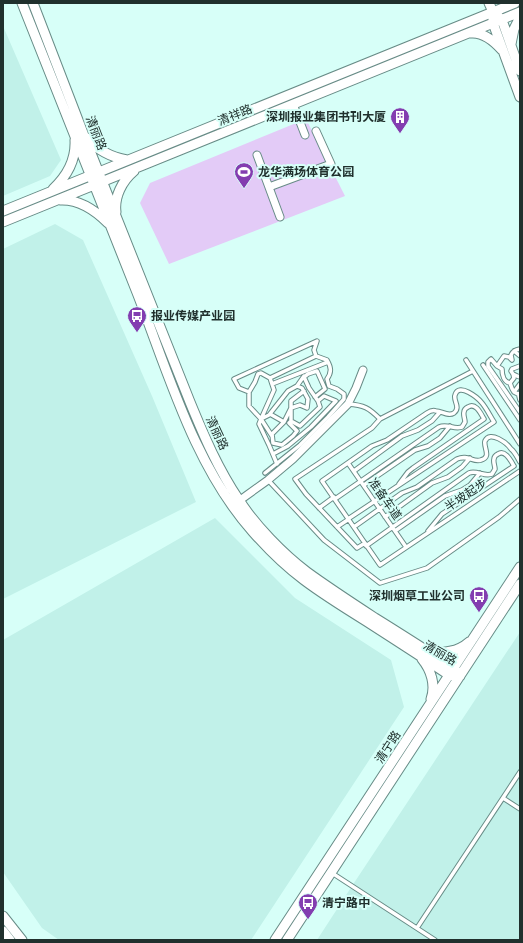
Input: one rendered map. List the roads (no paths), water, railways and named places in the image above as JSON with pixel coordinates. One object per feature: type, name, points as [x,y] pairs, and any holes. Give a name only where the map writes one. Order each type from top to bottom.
[{"type":"street","name":"清丽路","points":[[22,3],[95,174],[111,225],[180,406],[216,482],[236,503]]},
{"type":"street","name":"清丽路","points":[[33,3],[79,135]]},
{"type":"street","name":"清祥路","points":[[3,211],[95,174],[491,7],[515,3]]},
{"type":"street","points":[[491,7],[497,21],[511,45],[520,71]]},
{"type":"street","name":"清祥路","points":[[3,222],[520,12]]},
{"type":"street","points":[[511,45],[514,29],[520,18]]},
{"type":"street","points":[[497,21],[504,53],[520,97]]},
{"type":"street","points":[[469,33],[486,36],[504,53]]},
{"type":"street","points":[[293,104],[305,136]]},
{"type":"street","points":[[269,186],[331,164],[316,131]]},
{"type":"street","points":[[50,192],[58,184],[70,167],[79,135],[106,154],[127,160]]},
{"type":"street","points":[[257,155],[280,217]]},
{"type":"street","points":[[116,218],[116,199],[120,189],[124,181],[138,167]]},
{"type":"street","name":"清丽路","points":[[98,183],[116,218],[207,444],[252,532],[303,579],[332,599],[460,676]]},
{"type":"street","points":[[57,200],[66,199],[84,205],[111,225]]},
{"type":"street","points":[[236,503],[267,476],[293,459],[348,404],[363,370]]},
{"type":"street","name":"清宁路","points":[[275,940],[520,567]]},
{"type":"street","name":"清宁路","points":[[287,940],[520,584]]},
{"type":"street","points":[[428,707],[433,695],[433,685],[431,674],[419,651],[449,651],[465,645],[473,638]]},
{"type":"street","points":[[3,916],[22,940]]},
{"type":"street","points":[[3,931],[10,940]]},
{"type":"lane","points":[[249,392],[239,388],[234,379],[317,341],[314,350],[316,356]]},
{"type":"lane","points":[[497,366],[504,356],[509,357],[512,360],[511,355],[514,351],[520,349]]},
{"type":"lane","points":[[514,351],[520,356]]},
{"type":"lane","points":[[270,378],[316,356],[327,360],[330,364],[331,374],[327,379],[329,386]]},
{"type":"lane","points":[[520,400],[520,393],[518,394],[512,390],[510,383],[504,379],[502,369],[491,359],[488,362],[488,366],[520,412]]},
{"type":"lane","points":[[466,360],[520,444]]},
{"type":"lane","points":[[272,384],[328,362]]},
{"type":"lane","points":[[483,365],[520,420]]},
{"type":"lane","points":[[510,383],[514,378],[511,371],[512,369],[520,366]]},
{"type":"lane","points":[[262,419],[270,414],[288,391],[297,386],[308,374],[317,371],[326,389]]},
{"type":"lane","points":[[473,371],[380,419],[372,428],[295,479],[306,494],[357,548],[366,544],[443,494],[462,490],[470,485],[480,473]]},
{"type":"lane","points":[[291,421],[300,426],[320,407],[302,372]]},
{"type":"lane","points":[[277,464],[259,424],[262,419],[274,390],[270,378],[262,373],[258,374],[249,392],[249,406],[262,419],[272,436],[273,443],[282,445],[297,431],[289,422],[291,421],[291,401],[304,391]]},
{"type":"lane","points":[[513,374],[520,377]]},
{"type":"lane","points":[[514,392],[520,384]]},
{"type":"lane","points":[[272,436],[272,434],[284,422],[291,408],[300,405],[307,408],[308,399],[302,388],[297,386]]},
{"type":"lane","points":[[315,398],[329,386]]},
{"type":"lane","points":[[329,386],[344,394],[344,399],[328,418],[300,445],[277,464],[267,476],[324,540],[380,582],[427,568],[499,517],[520,499]]},
{"type":"lane","points":[[337,528],[348,519],[494,422],[482,403],[467,392],[460,390],[455,395],[457,406],[455,412],[452,414],[436,410],[427,413],[387,440],[372,446],[322,481],[348,519],[366,544]]},
{"type":"lane","points":[[273,454],[288,446],[311,427],[336,401],[324,396],[318,402]]},
{"type":"lane","points":[[348,404],[360,404],[380,419]]},
{"type":"lane","points":[[319,508],[442,425],[456,428],[462,427],[465,422],[464,411],[469,406],[475,407],[479,410],[484,419],[412,468],[396,487]]},
{"type":"lane","points":[[354,471],[402,436],[418,430],[440,412]]},
{"type":"lane","points":[[270,414],[284,422]]},
{"type":"lane","points":[[364,485],[415,450],[432,444],[440,438],[450,426]]},
{"type":"lane","points":[[354,527],[402,493],[412,489],[457,460],[461,458],[470,458],[478,461],[485,458],[487,456],[485,442],[487,438],[497,438],[512,449],[520,462]]},
{"type":"lane","name":"半坡起步","points":[[426,534],[442,514],[514,466],[508,457],[502,452],[494,457],[494,472],[489,475],[480,473]]},
{"type":"lane","points":[[385,517],[432,483],[448,477],[462,467],[470,458]]},
{"type":"lane","name":"准备车道","points":[[348,463],[406,547]]},
{"type":"lane","name":"半坡起步","points":[[366,544],[380,565],[520,471]]},
{"type":"lane","points":[[395,531],[418,515],[469,474],[472,472],[480,473]]},
{"type":"lane","points":[[417,928],[520,772]]},
{"type":"lane","points":[[503,798],[520,809]]},
{"type":"lane","points":[[323,867],[435,940]]},
{"type":"place","name":"深圳报业集团书刊大厦","points":[[400,134]]},
{"type":"place","name":"龙华满场体育公园","points":[[244,189]]},
{"type":"place","name":"报业传媒产业园","points":[[137,333]]},
{"type":"place","name":"深圳烟草工业公司","points":[[479,613]]},
{"type":"place","name":"清宁路中","points":[[308,920]]}]
